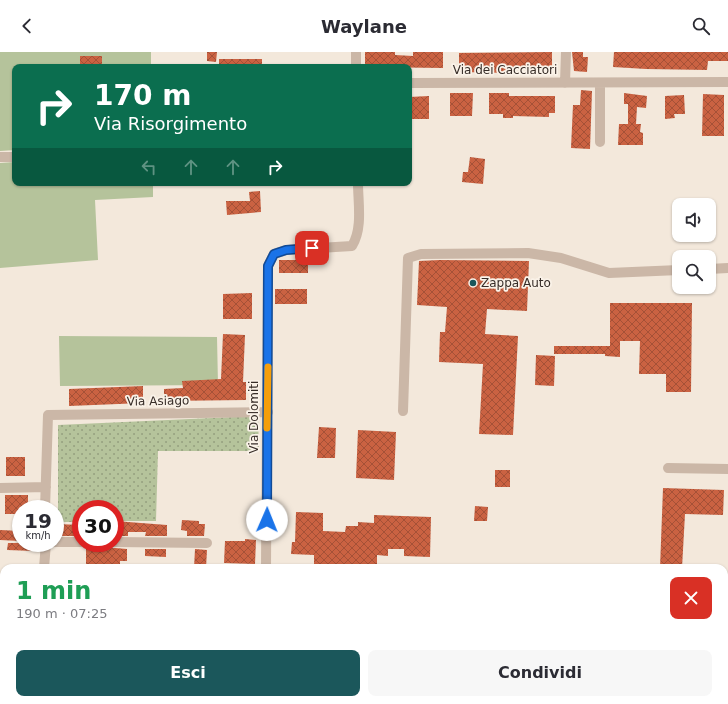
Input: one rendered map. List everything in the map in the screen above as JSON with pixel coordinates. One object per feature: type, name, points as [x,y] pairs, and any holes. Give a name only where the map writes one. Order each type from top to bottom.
[{"type":"street","points":[[356,52],[356,64]]},
{"type":"street","points":[[565,83],[566,52]]},
{"type":"street","name":"Via dei Cacciatori","points":[[412,83],[728,82]]},
{"type":"street","points":[[600,83],[600,142]]},
{"type":"street","points":[[0,157],[12,156]]},
{"type":"street","name":"Via Dolomiti","points":[[266,564],[268,266],[274,254],[286,250],[352,246],[357,237],[358,227],[358,186]]},
{"type":"street","points":[[403,411],[408,258],[421,254],[528,253],[561,258],[609,273],[672,270]]},
{"type":"street","points":[[716,269],[728,268]]},
{"type":"street","name":"Via Asiago","points":[[46,487],[48,415],[268,412]]},
{"type":"street","points":[[668,468],[728,469]]},
{"type":"street","points":[[0,488],[46,487],[45,500]]},
{"type":"street","points":[[124,542],[207,543]]},
{"type":"street","points":[[44,564],[45,552]]},
{"type":"green space","points":[[0,52],[151,52],[151,64],[12,64],[12,150],[0,151]]},
{"type":"green space","points":[[12,162],[12,186],[153,186],[153,197],[95,200],[98,260],[0,268],[0,163]]},
{"type":"green space","points":[[59,336],[217,337],[218,385],[60,386]]},
{"type":"green space","points":[[258,416],[259,451],[158,451],[156,521],[124,521],[124,500],[72,500],[72,522],[64,522],[64,500],[58,500],[58,425]]},
{"type":"building","points":[[207,52],[217,52],[216,62],[207,61]]},
{"type":"building","points":[[365,52],[395,52],[395,55],[413,56],[413,52],[443,52],[443,68],[412,68],[412,64],[365,64]]},
{"type":"building","points":[[552,52],[552,69],[515,69],[515,73],[459,72],[459,53]]},
{"type":"building","points":[[572,52],[583,52],[583,57],[588,57],[587,72],[574,71]]},
{"type":"building","points":[[614,52],[728,52],[728,61],[708,61],[707,70],[613,67]]},
{"type":"building","points":[[80,56],[102,56],[102,64],[80,64]]},
{"type":"building","points":[[219,59],[262,59],[262,64],[219,64]]},
{"type":"building","points":[[581,90],[592,91],[590,149],[571,148],[573,105],[580,105]]},
{"type":"building","points":[[450,93],[473,93],[472,116],[450,116]]},
{"type":"building","points":[[489,93],[509,93],[509,96],[555,96],[555,113],[549,113],[549,117],[513,116],[513,118],[503,118],[503,114],[489,114]]},
{"type":"building","points":[[624,93],[647,96],[646,108],[637,107],[636,124],[641,124],[640,132],[643,133],[643,145],[618,145],[619,124],[628,124],[628,104],[624,104]]},
{"type":"building","points":[[703,94],[724,95],[724,136],[702,136]]},
{"type":"building","points":[[684,95],[685,114],[674,114],[675,118],[665,119],[665,96]]},
{"type":"building","points":[[429,96],[429,119],[412,119],[412,97]]},
{"type":"building","points":[[470,157],[485,159],[483,184],[462,182],[463,172],[468,172]]},
{"type":"building","points":[[260,191],[261,212],[227,215],[226,201],[250,201],[249,192]]},
{"type":"building","points":[[279,260],[308,260],[308,273],[279,273]]},
{"type":"building","points":[[419,261],[529,261],[527,311],[487,309],[485,334],[518,336],[513,435],[479,434],[483,364],[439,362],[440,332],[445,332],[447,307],[417,305]]},
{"type":"building","points":[[275,289],[307,289],[307,304],[275,304]]},
{"type":"building","points":[[252,293],[252,319],[223,319],[223,294]]},
{"type":"building","points":[[610,303],[692,303],[691,392],[666,392],[666,374],[639,374],[640,341],[620,341],[620,357],[605,356],[605,354],[554,354],[554,346],[610,346]]},
{"type":"building","points":[[223,334],[245,335],[243,382],[246,382],[246,400],[164,401],[164,389],[183,388],[182,381],[221,379]]},
{"type":"building","points":[[536,355],[555,356],[554,386],[535,385]]},
{"type":"building","points":[[143,386],[143,403],[69,406],[69,389]]},
{"type":"building","points":[[319,427],[336,428],[335,458],[317,458]]},
{"type":"building","points":[[358,430],[396,432],[394,480],[356,478]]},
{"type":"building","points":[[6,457],[25,457],[25,476],[6,476]]},
{"type":"building","points":[[495,470],[510,470],[510,487],[495,487]]},
{"type":"building","points":[[663,488],[724,490],[723,515],[685,514],[682,564],[660,564]]},
{"type":"building","points":[[5,495],[28,495],[28,500],[12,500],[12,514],[5,514]]},
{"type":"building","points":[[475,506],[488,507],[487,521],[474,521]]},
{"type":"building","points":[[296,512],[323,513],[323,531],[345,532],[346,526],[358,526],[358,522],[374,523],[374,515],[431,517],[430,557],[404,556],[404,549],[388,549],[388,556],[377,555],[377,564],[314,564],[314,555],[291,554],[292,542],[295,542]]},
{"type":"building","points":[[182,520],[199,521],[199,524],[205,524],[204,536],[187,536],[187,531],[181,530]]},
{"type":"building","points":[[124,522],[167,525],[167,536],[145,536],[146,532],[128,532],[128,536],[124,536]]},
{"type":"building","points":[[64,524],[72,525],[72,536],[64,536]]},
{"type":"building","points":[[0,530],[12,531],[12,541],[0,540]]},
{"type":"building","points":[[245,539],[256,540],[255,564],[224,563],[225,541],[245,541]]},
{"type":"building","points":[[8,543],[12,543],[12,550],[7,550]]},
{"type":"building","points":[[124,549],[127,549],[127,561],[120,561],[120,564],[86,564],[86,552],[124,552]]},
{"type":"building","points":[[145,549],[166,549],[166,557],[145,556]]},
{"type":"building","points":[[195,549],[207,550],[206,564],[194,564]]},
{"type":"slow traffic","points":[[267,428],[268,367]]},
{"type":"place","name":"Zappa Auto","points":[[473,283]]},
{"type":"route","points":[[267,520],[268,266],[274,254],[286,250],[312,248]]}]
